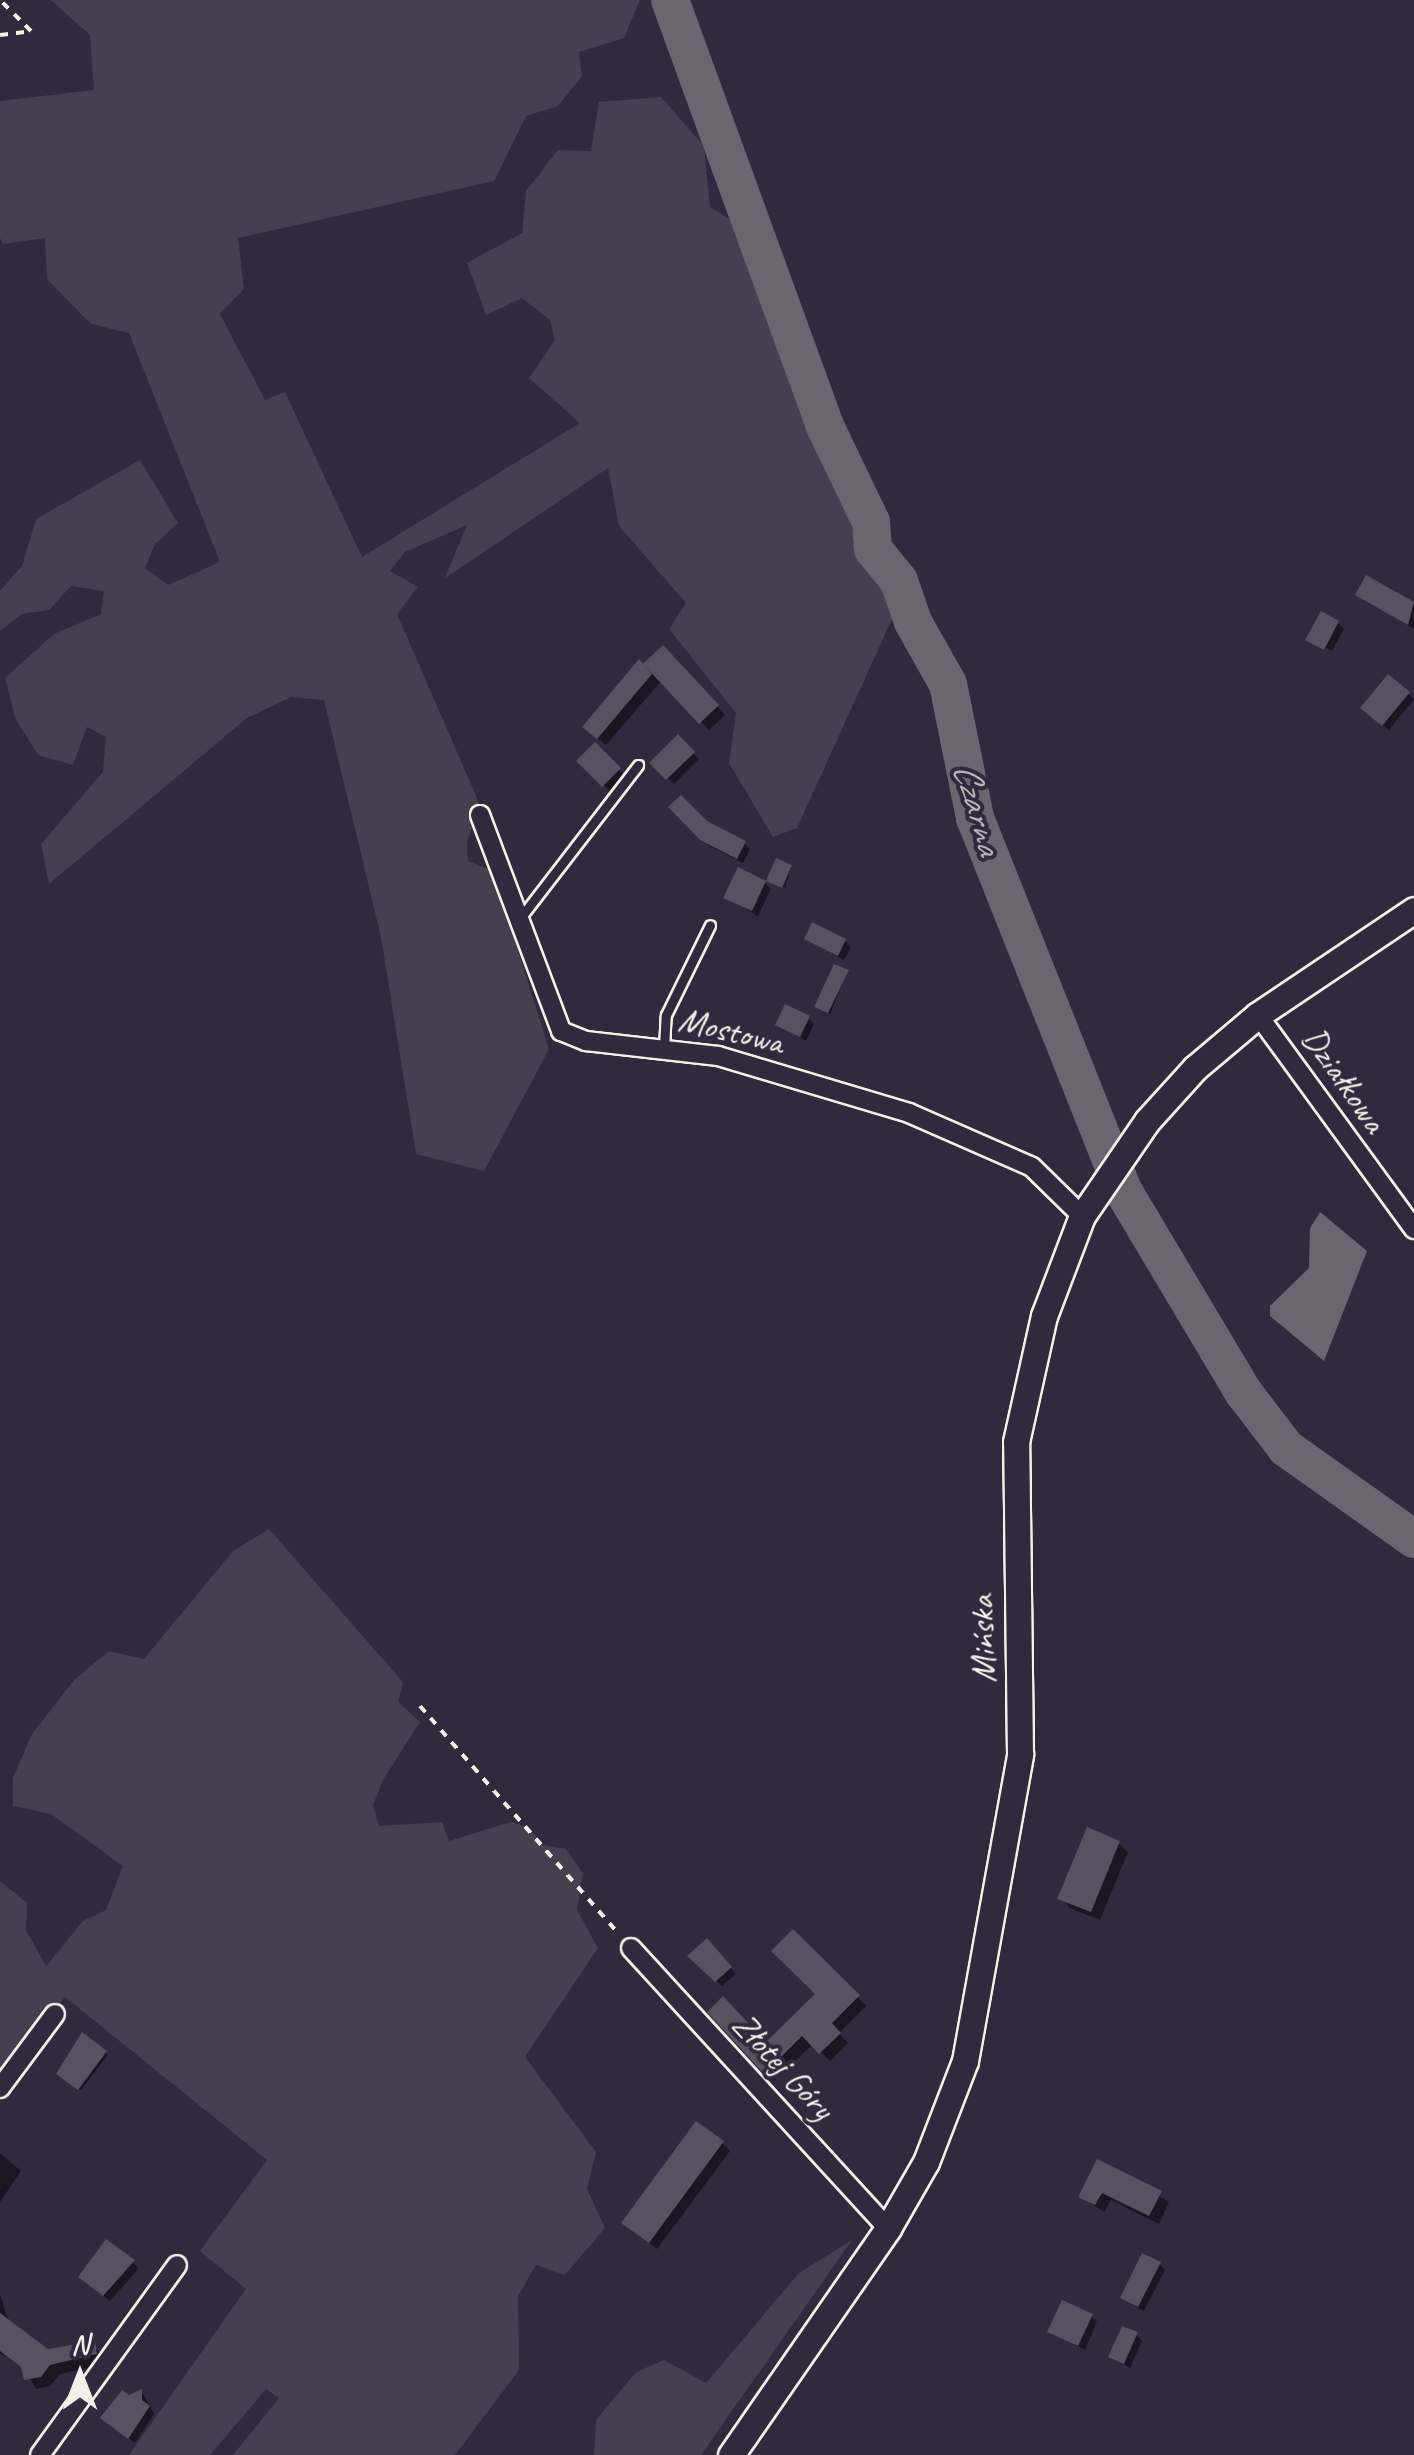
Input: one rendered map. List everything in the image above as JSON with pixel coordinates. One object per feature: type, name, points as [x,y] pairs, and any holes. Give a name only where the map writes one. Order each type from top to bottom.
[{"type":"street","name":"Mostowa","points":[[480,815],[561,1031],[586,1041],[718,1056],[909,1114],[1032,1167],[1082,1216]]},
{"type":"street","name":"Mińska","points":[[731,2455],[888,2228],[926,2162],[965,2060],[988,1951],[1020,1754],[1016,1442],[1044,1316],[1082,1216],[1147,1121],[1258,1015],[1414,910]]},
{"type":"street","name":"Działkowa","points":[[1258,1015],[1414,1229]]},
{"type":"street","name":"Złotej Góry","points":[[630,1948],[888,2228]]},
{"type":"street","points":[[0,2088],[56,2014]]},
{"type":"street","points":[[40,2455],[177,2265]]},
{"type":"lane","points":[[520,919],[531,896],[638,765]]},
{"type":"lane","points":[[664,1048],[666,1015],[710,925]]},
{"type":"path","points":[[0,0],[31,31],[0,35]]},
{"type":"path","points":[[420,1706],[630,1948]]},
{"type":"shaded area","points":[[51,0],[640,0],[624,38],[579,52],[582,76],[558,106],[526,116],[494,181],[238,238],[244,289],[220,314],[265,400],[285,392],[362,557],[580,423],[529,378],[555,340],[550,320],[522,298],[486,315],[467,263],[522,233],[526,191],[558,150],[591,151],[599,102],[661,97],[704,146],[710,207],[736,223],[849,507],[855,551],[881,573],[897,608],[797,828],[773,837],[729,763],[736,713],[669,629],[686,603],[619,526],[608,468],[445,578],[467,525],[405,552],[390,571],[418,587],[397,614],[480,805],[467,842],[468,861],[493,871],[549,1049],[484,1171],[416,1154],[381,937],[324,700],[291,697],[247,718],[49,884],[41,844],[103,772],[106,737],[87,727],[73,765],[38,755],[15,718],[5,678],[54,634],[101,614],[104,591],[71,586],[49,610],[22,614],[0,631],[0,591],[22,566],[36,519],[140,460],[178,523],[155,544],[145,568],[168,585],[220,562],[129,333],[91,324],[47,279],[45,238],[3,244],[0,238],[0,101],[94,90],[90,35]]},
{"type":"shaded area","points":[[1320,1212],[1367,1251],[1324,1361],[1270,1316],[1270,1306],[1309,1268],[1310,1228]]},
{"type":"shaded area","points":[[269,1529],[403,1682],[398,1702],[420,1722],[383,1780],[373,1805],[379,1826],[442,1822],[449,1841],[511,1822],[528,1827],[543,1845],[566,1849],[583,1873],[577,1910],[598,1948],[525,2057],[596,2152],[587,2189],[605,2228],[565,2275],[536,2265],[518,2296],[519,2370],[455,2455],[233,2455],[279,2398],[266,2389],[210,2455],[129,2455],[246,2289],[200,2251],[267,2160],[65,1997],[0,2079],[0,1881],[27,1903],[26,1930],[46,1966],[83,1921],[106,1910],[123,1866],[51,1814],[13,1806],[13,1778],[32,1734],[75,1679],[109,1651],[144,1659],[233,1551]]},
{"type":"shaded area","points":[[852,2240],[701,2455],[594,2455],[596,2420],[636,2372],[664,2360],[706,2383],[799,2273]]},
{"type":"building","points":[[1366,575],[1414,602],[1408,625],[1355,595]]},
{"type":"building","points":[[1321,611],[1339,621],[1324,650],[1305,640]]},
{"type":"building","points":[[663,645],[719,705],[699,724],[643,664]]},
{"type":"building","points":[[639,659],[652,674],[597,739],[582,727]]},
{"type":"building","points":[[1388,674],[1410,692],[1382,726],[1360,708]]},
{"type":"building","points":[[678,734],[695,752],[666,780],[649,763]]},
{"type":"building","points":[[595,742],[621,768],[602,787],[576,761]]},
{"type":"building","points":[[681,795],[707,821],[746,841],[737,859],[700,840],[668,807]]},
{"type":"building","points":[[776,858],[792,865],[782,888],[766,881]]},
{"type":"building","points":[[738,867],[766,881],[752,911],[723,898]]},
{"type":"building","points":[[812,922],[846,939],[838,956],[804,939]]},
{"type":"building","points":[[834,964],[849,970],[828,1013],[814,1007]]},
{"type":"building","points":[[785,1004],[810,1016],[800,1037],[775,1025]]},
{"type":"building","points":[[1087,1827],[1120,1841],[1091,1912],[1057,1899]]},
{"type":"building","points":[[793,1929],[860,1995],[832,2023],[841,2033],[819,2054],[802,2036],[764,2074],[707,2012],[723,1996],[766,2042],[815,1994],[771,1951]]},
{"type":"building","points":[[707,1938],[732,1967],[715,1982],[687,1956]]},
{"type":"building","points":[[82,2032],[107,2051],[78,2090],[56,2074]]},
{"type":"building","points":[[696,2121],[724,2141],[649,2243],[621,2223]]},
{"type":"building","points":[[1097,2159],[1162,2191],[1149,2216],[1102,2193],[1095,2205],[1078,2197]]},
{"type":"building","points":[[106,2239],[135,2260],[103,2296],[78,2277]]},
{"type":"building","points":[[1142,2253],[1161,2262],[1138,2307],[1120,2298]]},
{"type":"building","points":[[1062,2300],[1093,2314],[1078,2346],[1047,2332]]},
{"type":"building","points":[[0,2313],[48,2349],[95,2341],[97,2354],[50,2365],[41,2377],[24,2380],[21,2367],[0,2351]]},
{"type":"building","points":[[1122,2326],[1138,2332],[1124,2364],[1108,2357]]},
{"type":"building","points":[[142,2389],[142,2400],[150,2406],[128,2439],[100,2418],[122,2390],[129,2395]]},
{"type":"waterway","name":"Czarna","points":[[670,0],[824,424],[871,522],[873,549],[899,581],[913,622],[948,684],[975,818],[1124,1192],[1244,1393],[1286,1448],[1414,1539]]}]
